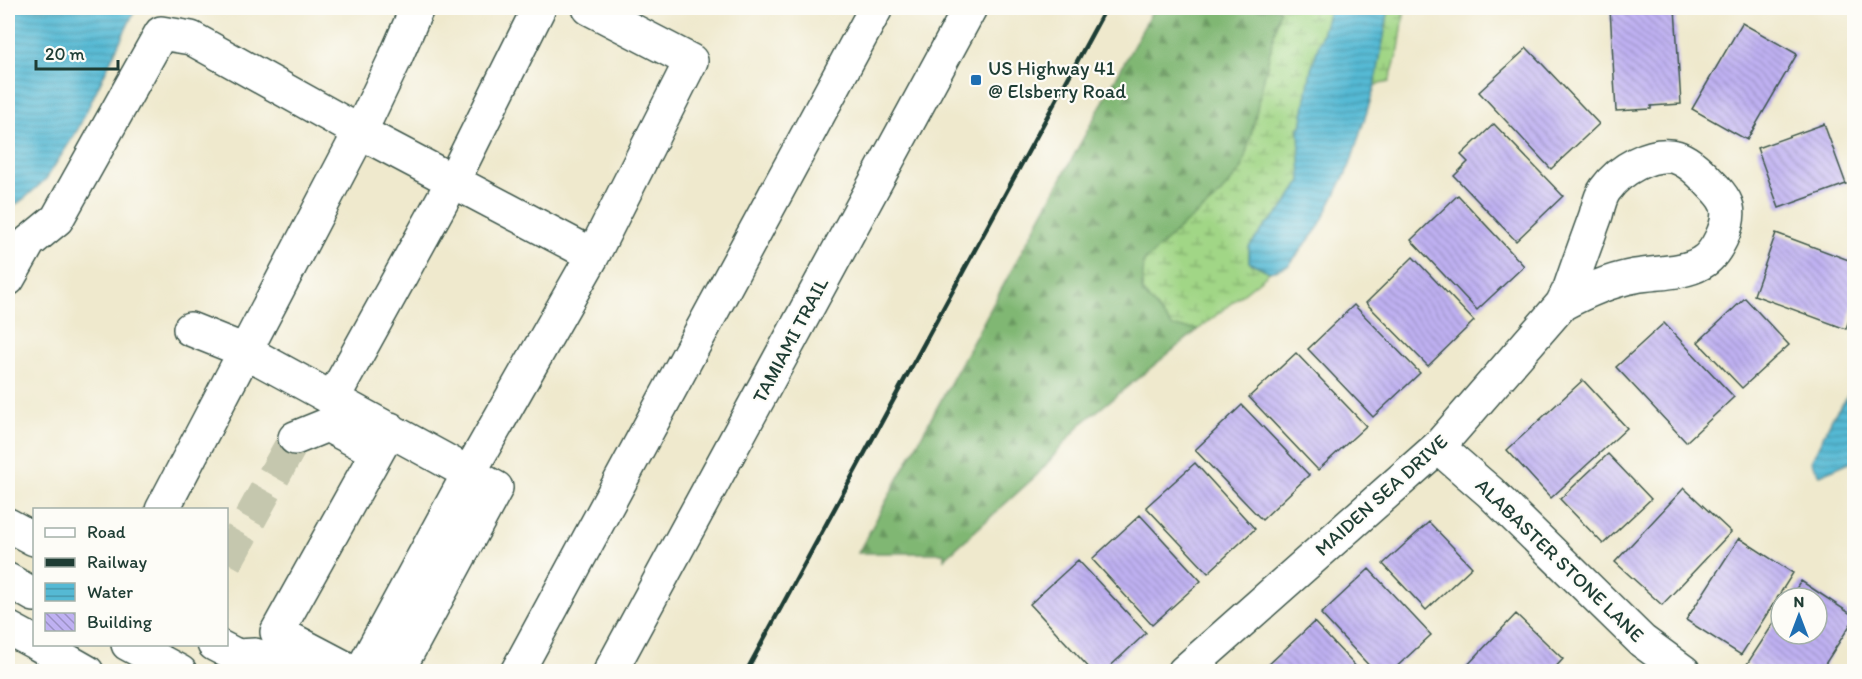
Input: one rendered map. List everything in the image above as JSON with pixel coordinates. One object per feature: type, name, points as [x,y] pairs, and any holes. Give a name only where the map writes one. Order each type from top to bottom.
[{"type":"main road","points":[[163,508],[360,132],[417,8]]},
{"type":"main road","points":[[333,398],[453,181],[539,8]]},
{"type":"main road","points":[[361,672],[469,473],[592,255],[691,61],[589,8]]},
{"type":"main road","points":[[517,672],[876,8]]},
{"type":"main road","name":"TAMIAMI TRAIL","points":[[610,672],[970,8]]},
{"type":"main road","points":[[8,279],[29,242],[57,219],[161,33],[191,38],[360,132],[592,255]]},
{"type":"main road","points":[[1664,156],[1678,158],[1702,174],[1722,199],[1727,208],[1726,222],[1720,242],[1703,262],[1687,269],[1612,281],[1585,291],[1563,303],[1604,191],[1615,178],[1631,167],[1664,156]]},
{"type":"main road","name":"MAIDEN SEA DRIVE","points":[[1184,672],[1438,447],[1563,303]]},
{"type":"main road","points":[[190,329],[245,351],[333,398],[383,440]]},
{"type":"main road","points":[[295,438],[327,425],[383,440],[469,473],[496,488],[397,672]]},
{"type":"main road","points":[[353,672],[277,632],[383,440]]},
{"type":"main road","name":"ALABASTER STONE LANE","points":[[1438,447],[1490,492],[1642,640],[1684,672]]},
{"type":"main road","points":[[8,525],[33,538]]},
{"type":"main road","points":[[8,580],[33,594]]},
{"type":"main road","points":[[8,628],[33,642]]},
{"type":"main road","points":[[41,646],[87,664]]},
{"type":"main road","points":[[130,646],[180,672]]},
{"type":"main road","points":[[216,646],[237,657],[255,655],[277,668],[300,667],[310,672]]},
{"type":"green space","points":[[1154,8],[1280,8],[1242,169],[1215,200],[1180,228],[1144,263],[1142,291],[1173,327],[1199,329],[1081,424],[1037,475],[944,559],[944,553],[858,553]]},
{"type":"green space","points":[[1280,8],[1330,8],[1311,70],[1301,127],[1299,127],[1301,181],[1282,210],[1266,225],[1249,247],[1249,262],[1270,272],[1199,329],[1173,327],[1142,291],[1144,262],[1180,228],[1215,200],[1242,169]]},
{"type":"green space","points":[[1389,8],[1405,8],[1399,49],[1389,82],[1375,85]]},
{"type":"water","points":[[8,8],[136,8],[77,131],[46,179],[8,210]]},
{"type":"water","points":[[1330,8],[1389,8],[1375,86],[1350,165],[1318,228],[1289,265],[1270,272],[1249,262],[1249,247],[1266,225],[1282,210],[1301,181],[1299,127],[1301,127],[1311,70]]},
{"type":"water","points":[[1854,386],[1854,460],[1820,475],[1811,462],[1832,418]]},
{"type":"building","points":[[1675,8],[1681,104],[1616,111],[1610,9]]},
{"type":"building","points":[[1742,23],[1797,54],[1747,140],[1692,109]]},
{"type":"building","points":[[1527,48],[1599,124],[1551,169],[1479,92]]},
{"type":"building","points":[[1494,124],[1563,196],[1516,241],[1454,176],[1468,162],[1461,155]]},
{"type":"building","points":[[1824,124],[1846,184],[1779,208],[1757,148]]},
{"type":"building","points":[[1458,195],[1524,266],[1477,310],[1411,240]]},
{"type":"building","points":[[1776,233],[1854,262],[1854,304],[1846,329],[1754,295]]},
{"type":"building","points":[[1413,257],[1474,321],[1428,366],[1366,303]]},
{"type":"building","points":[[1745,298],[1789,345],[1742,388],[1698,342]]},
{"type":"building","points":[[1354,305],[1420,373],[1373,417],[1308,349]]},
{"type":"building","points":[[1664,323],[1734,397],[1686,442],[1616,367]]},
{"type":"building","points":[[1296,353],[1366,426],[1318,470],[1249,397]]},
{"type":"building","points":[[1583,380],[1627,428],[1551,498],[1507,450]]},
{"type":"building","points":[[1242,405],[1309,475],[1262,520],[1195,450]]},
{"type":"building","points":[[1608,454],[1651,499],[1603,544],[1560,499]]},
{"type":"building","points":[[1195,463],[1255,529],[1208,573],[1146,507]]},
{"type":"building","points":[[1684,488],[1731,532],[1662,605],[1615,562]]},
{"type":"building","points":[[1140,515],[1201,581],[1152,625],[1092,559]]},
{"type":"building","points":[[1429,522],[1472,567],[1426,610],[1383,564]]},
{"type":"building","points":[[1739,538],[1793,573],[1785,586],[1769,586],[1769,611],[1741,655],[1686,620]]},
{"type":"building","points":[[1078,560],[1146,633],[1104,672],[1093,672],[1030,604]]},
{"type":"building","points":[[1369,569],[1431,635],[1391,672],[1375,672],[1321,614]]},
{"type":"building","points":[[1801,581],[1809,586],[1798,586]]},
{"type":"building","points":[[1829,599],[1854,616],[1820,672],[1759,672],[1747,664],[1769,630],[1769,646],[1829,646]]},
{"type":"building","points":[[1516,614],[1563,659],[1551,672],[1461,672]]},
{"type":"building","points":[[1314,622],[1361,672],[1271,672],[1266,667]]},
{"type":"tunnel","points":[[228,558],[295,438]]},
{"type":"railway","points":[[746,672],[1106,8]]},
{"type":"place","name":"US Highway 41 @ Elsberry Road","points":[[976,80]]}]
